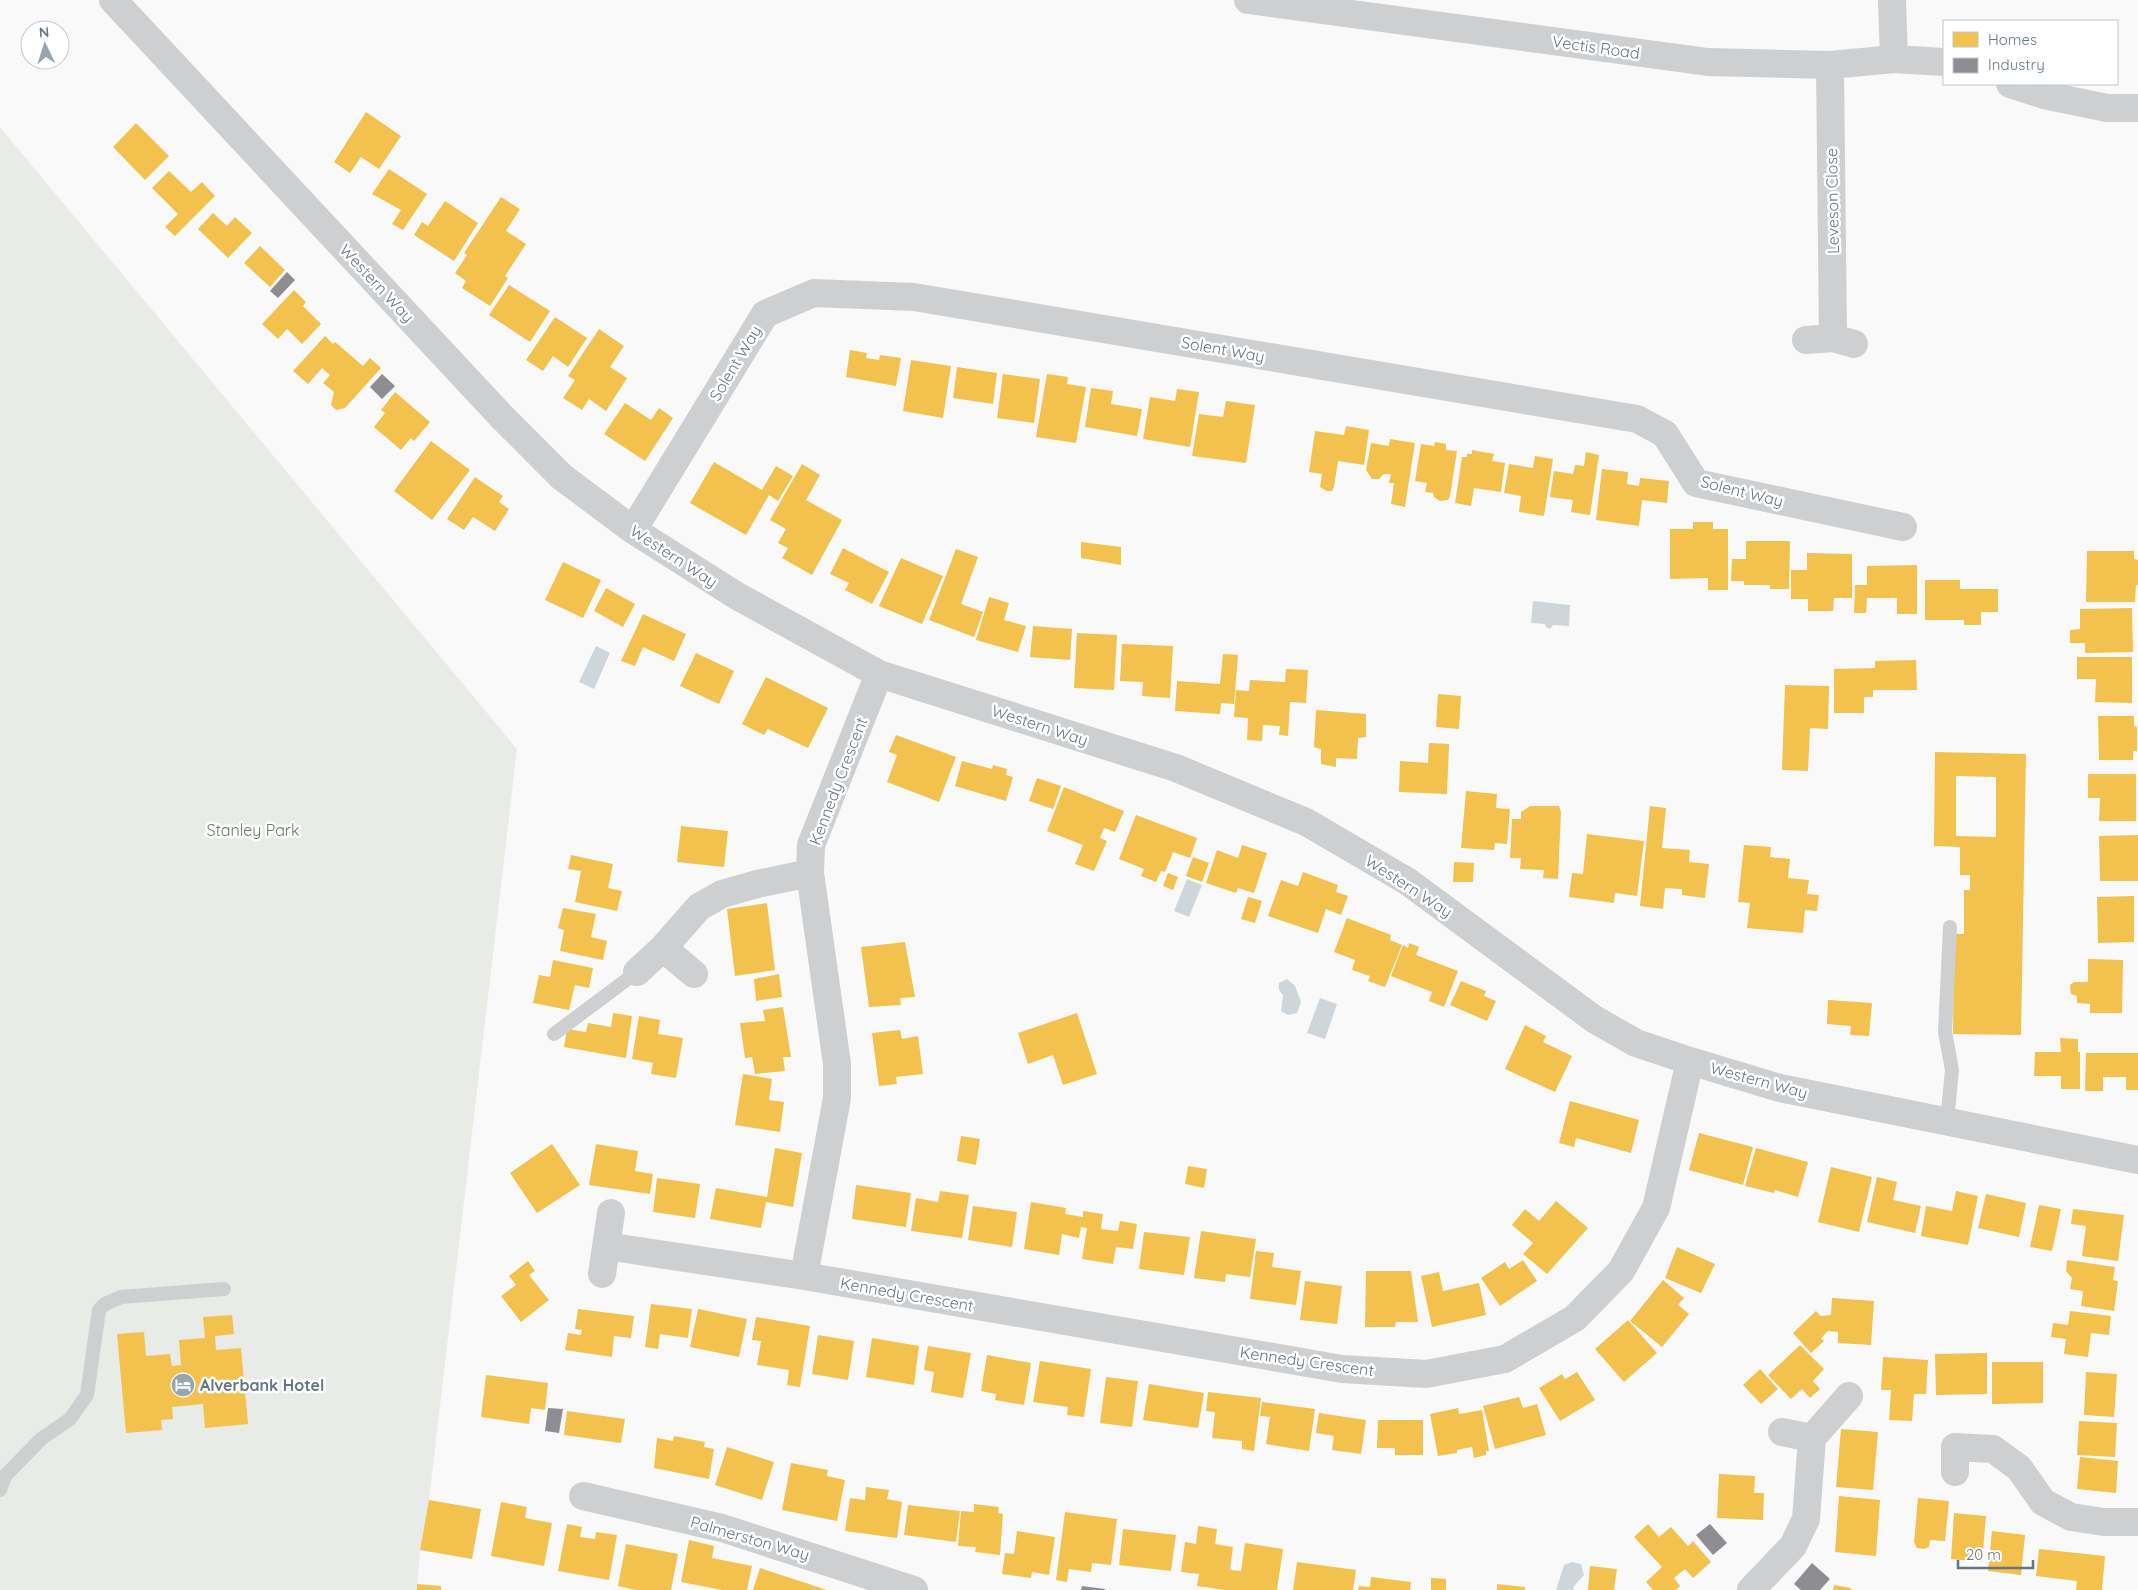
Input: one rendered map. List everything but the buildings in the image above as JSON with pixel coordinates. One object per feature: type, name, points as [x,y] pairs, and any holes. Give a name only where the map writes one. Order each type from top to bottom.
[{"type":"street","name":"Western Way","points":[[113,0],[501,416],[562,477],[633,530],[737,596],[879,674],[1176,768],[1306,822],[1407,881],[1594,1019],[1636,1043],[1780,1088],[2138,1160]]},
{"type":"street","name":"Vectis Road","points":[[1248,0],[1280,2],[1708,62],[1830,65],[1894,59],[1943,62]]},
{"type":"street","points":[[1892,0],[1894,59]]},
{"type":"street","name":"Leveson Close","points":[[1806,340],[1843,341],[1830,65]]},
{"type":"street","points":[[2013,85],[2044,95],[2107,108],[2138,108]]},
{"type":"street","name":"Solent Way","points":[[633,530],[765,314],[814,292],[914,297],[1637,419],[1666,434],[1696,483],[1903,527]]},
{"type":"street","name":"Kennedy Crescent","points":[[804,1276],[837,1098],[837,1064],[810,874],[811,845],[879,674]]},
{"type":"street","points":[[637,972],[663,948],[699,907],[722,894],[757,884],[810,874]]},
{"type":"street","points":[[663,948],[694,974]]},
{"type":"street","name":"Kennedy Crescent","points":[[606,1246],[804,1276],[1342,1369],[1426,1374],[1505,1359],[1576,1318],[1621,1271],[1656,1208],[1690,1061]]},
{"type":"street","points":[[602,1274],[611,1213]]},
{"type":"street","points":[[1751,1590],[1793,1546],[1806,1519],[1812,1438],[1849,1396]]},
{"type":"street","points":[[1782,1432],[1812,1438]]},
{"type":"street","points":[[1955,1472],[1955,1447],[1993,1449],[2019,1468],[2043,1502],[2071,1517],[2104,1522],[2138,1522]]},
{"type":"street","name":"Palmerston Way","points":[[583,1496],[722,1528],[914,1590]]},
{"type":"lane","points":[[1946,1121],[1952,1070],[1945,1032],[1950,927]]},
{"type":"lane","points":[[554,1034],[637,972]]},
{"type":"lane","points":[[0,1490],[5,1476],[40,1439],[70,1419],[87,1395],[99,1310],[105,1304],[121,1297],[224,1289]]},
{"type":"green space","name":"Stanley Park","points":[[0,127],[517,749],[429,1500],[420,1550],[417,1590],[0,1590]]},
{"type":"shaded area","points":[[1533,601],[1570,605],[1569,626],[1553,625],[1550,629],[1545,624],[1531,623]]},
{"type":"shaded area","points":[[596,646],[610,653],[594,689],[579,682]]},
{"type":"shaded area","points":[[1187,879],[1202,885],[1189,917],[1174,911]]},
{"type":"shaded area","points":[[1287,979],[1295,986],[1301,1002],[1297,1013],[1288,1015],[1281,1011],[1283,995],[1279,986],[1279,983]]},
{"type":"shaded area","points":[[1320,998],[1337,1004],[1325,1039],[1307,1033]]},
{"type":"shaded area","points":[[1572,1562],[1581,1564],[1584,1575],[1574,1586],[1573,1590],[1556,1590],[1564,1565]]},
{"type":"place","name":"Alverbank Hotel","points":[[183,1385]]}]
